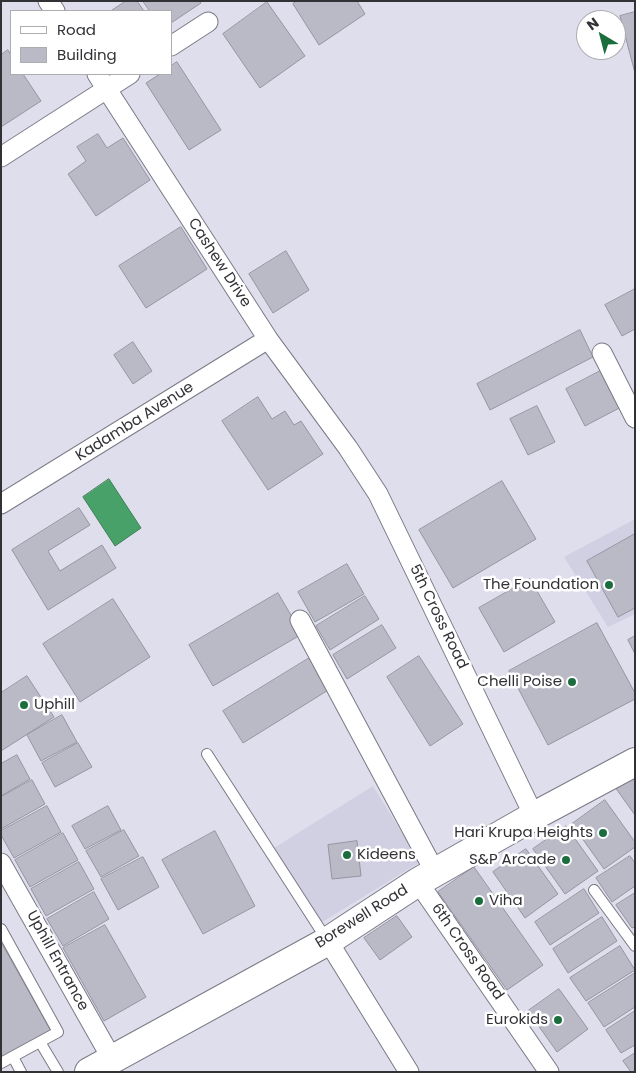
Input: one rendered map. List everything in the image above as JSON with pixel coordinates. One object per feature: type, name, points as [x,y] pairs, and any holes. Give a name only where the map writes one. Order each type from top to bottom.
[{"type":"street","points":[[172,45],[208,22]]},
{"type":"street","points":[[1,157],[102,81],[126,75]]},
{"type":"street","name":"Cashew Drive","points":[[102,81],[268,339],[348,448]]},
{"type":"street","name":"Kadamba Avenue","points":[[1,504],[268,339]]},
{"type":"street","points":[[602,353],[635,418]]},
{"type":"street","name":"5th Cross Road","points":[[348,448],[378,494],[534,816]]},
{"type":"street","name":"6th Cross Road","points":[[300,620],[427,877],[549,1072]]},
{"type":"street","name":"Borewell Road","points":[[101,1065],[328,940],[427,877],[534,816],[635,762]]},
{"type":"street","name":"Uphill Entrance","points":[[1,863],[101,1065]]},
{"type":"street","points":[[328,940],[410,1072]]},
{"type":"lane","points":[[207,754],[328,940]]},
{"type":"lane","points":[[594,890],[635,946]]},
{"type":"lane","points":[[1,929],[58,1032],[1,1063]]},
{"type":"lane","points":[[40,1042],[58,1072]]},
{"type":"lane","points":[[13,1057],[21,1072]]},
{"type":"shaded area","points":[[109,479],[141,528],[115,546],[83,497]]},
{"type":"shaded area","name":"The Foundation","points":[[635,519],[635,614],[608,627],[564,557]]},
{"type":"shaded area","name":"Kideens","points":[[373,786],[420,862],[319,924],[274,848]]},
{"type":"building","points":[[126,1],[137,1],[143,10],[112,10]]},
{"type":"building","points":[[143,1],[200,1],[201,3],[172,22],[172,10],[149,10]]},
{"type":"building","points":[[297,1],[357,1],[365,14],[319,45],[293,4]]},
{"type":"building","points":[[267,2],[305,56],[260,88],[223,34]]},
{"type":"building","points":[[635,12],[635,73],[626,39],[626,14]]},
{"type":"building","points":[[8,50],[10,53],[10,75],[24,75],[41,101],[1,127],[1,55]]},
{"type":"building","points":[[177,62],[221,130],[189,150],[146,83],[158,75],[172,75],[172,65]]},
{"type":"building","points":[[98,134],[107,148],[123,138],[150,180],[96,216],[68,174],[86,161],[77,147]]},
{"type":"building","points":[[181,227],[207,269],[146,308],[119,266]]},
{"type":"building","points":[[286,251],[309,290],[273,313],[249,274]]},
{"type":"building","points":[[635,289],[635,329],[622,336],[605,305]]},
{"type":"building","points":[[580,330],[593,357],[490,410],[477,384]]},
{"type":"building","points":[[133,342],[152,371],[133,384],[114,355]]},
{"type":"building","points":[[606,368],[625,405],[585,426],[566,389]]},
{"type":"building","points":[[258,397],[272,419],[285,411],[294,425],[301,421],[323,454],[268,490],[222,421]]},
{"type":"building","points":[[537,406],[555,442],[528,455],[510,419]]},
{"type":"building","points":[[502,481],[536,539],[453,588],[419,530]]},
{"type":"building","points":[[79,508],[90,525],[48,551],[60,571],[102,545],[116,568],[48,610],[12,550]]},
{"type":"building","points":[[635,534],[635,608],[618,617],[587,561]]},
{"type":"building","points":[[347,564],[364,594],[315,622],[298,592]]},
{"type":"building","points":[[530,579],[555,622],[504,652],[479,608]]},
{"type":"building","points":[[278,593],[302,634],[213,686],[189,645]]},
{"type":"building","points":[[365,596],[379,619],[330,650],[316,626]]},
{"type":"building","points":[[113,599],[150,657],[80,702],[43,644]]},
{"type":"building","name":"Chelli Poise","points":[[597,623],[635,693],[635,699],[548,745],[509,671]]},
{"type":"building","points":[[382,625],[396,648],[347,679],[333,655]]},
{"type":"building","points":[[635,636],[635,654],[628,640]]},
{"type":"building","points":[[419,656],[463,724],[430,746],[387,677]]},
{"type":"building","points":[[311,657],[330,689],[243,743],[223,711]]},
{"type":"building","name":"Uphill","points":[[27,676],[54,717],[1,751],[1,693]]},
{"type":"building","points":[[62,715],[77,742],[41,761],[27,735]]},
{"type":"building","points":[[78,743],[92,767],[55,787],[42,763]]},
{"type":"building","points":[[17,755],[30,779],[1,796],[1,764]]},
{"type":"building","points":[[635,771],[635,815],[612,783]]},
{"type":"building","points":[[32,780],[45,804],[1,829],[1,797]]},
{"type":"building","name":"Hari Krupa Heights","points":[[605,800],[635,842],[635,847],[604,869],[572,824]]},
{"type":"building","points":[[47,806],[61,832],[14,858],[1,835],[1,831]]},
{"type":"building","points":[[108,806],[121,830],[85,849],[72,826]]},
{"type":"building","name":"S&P Arcade","points":[[566,826],[598,871],[565,894],[533,849]]},
{"type":"building","points":[[124,830],[139,856],[101,877],[86,851]]},
{"type":"building","points":[[215,831],[255,906],[203,934],[162,860]]},
{"type":"building","points":[[63,833],[78,860],[30,887],[15,860]]},
{"type":"building","points":[[357,841],[361,876],[332,879],[328,845]]},
{"type":"building","points":[[526,849],[558,894],[525,918],[493,872]]},
{"type":"building","points":[[630,856],[635,863],[635,886],[612,902],[596,878]]},
{"type":"building","points":[[143,857],[159,887],[118,910],[101,879]]},
{"type":"building","points":[[79,862],[94,889],[46,916],[31,889]]},
{"type":"building","points":[[474,867],[543,965],[507,990],[438,892]]},
{"type":"building","points":[[584,889],[599,913],[550,945],[535,922]]},
{"type":"building","points":[[94,892],[109,919],[63,946],[47,919]]},
{"type":"building","points":[[635,893],[635,927],[632,928],[616,905]]},
{"type":"building","points":[[397,916],[412,937],[380,960],[364,938]]},
{"type":"building","points":[[602,917],[617,941],[568,973],[553,949]]},
{"type":"building","points":[[105,925],[146,997],[104,1021],[63,948]]},
{"type":"building","points":[[1,942],[52,1033],[1,1057]]},
{"type":"building","points":[[620,946],[635,970],[586,1001],[570,978]]},
{"type":"building","points":[[635,973],[635,1007],[604,1027],[588,1003]]},
{"type":"building","name":"Eurokids","points":[[559,989],[588,1029],[557,1052],[528,1011]]},
{"type":"building","points":[[635,1011],[635,1045],[621,1053],[606,1030]]},
{"type":"building","points":[[635,1053],[635,1072],[631,1072],[623,1061]]},
{"type":"place","name":"The Foundation","points":[[609,585]]},
{"type":"place","name":"Chelli Poise","points":[[572,682]]},
{"type":"place","name":"Uphill","points":[[24,705]]},
{"type":"place","name":"Hari Krupa Heights","points":[[603,833]]},
{"type":"place","name":"Kideens","points":[[347,855]]},
{"type":"place","name":"S&P Arcade","points":[[566,860]]},
{"type":"place","name":"Viha","points":[[479,901]]},
{"type":"place","name":"Eurokids","points":[[558,1020]]}]
